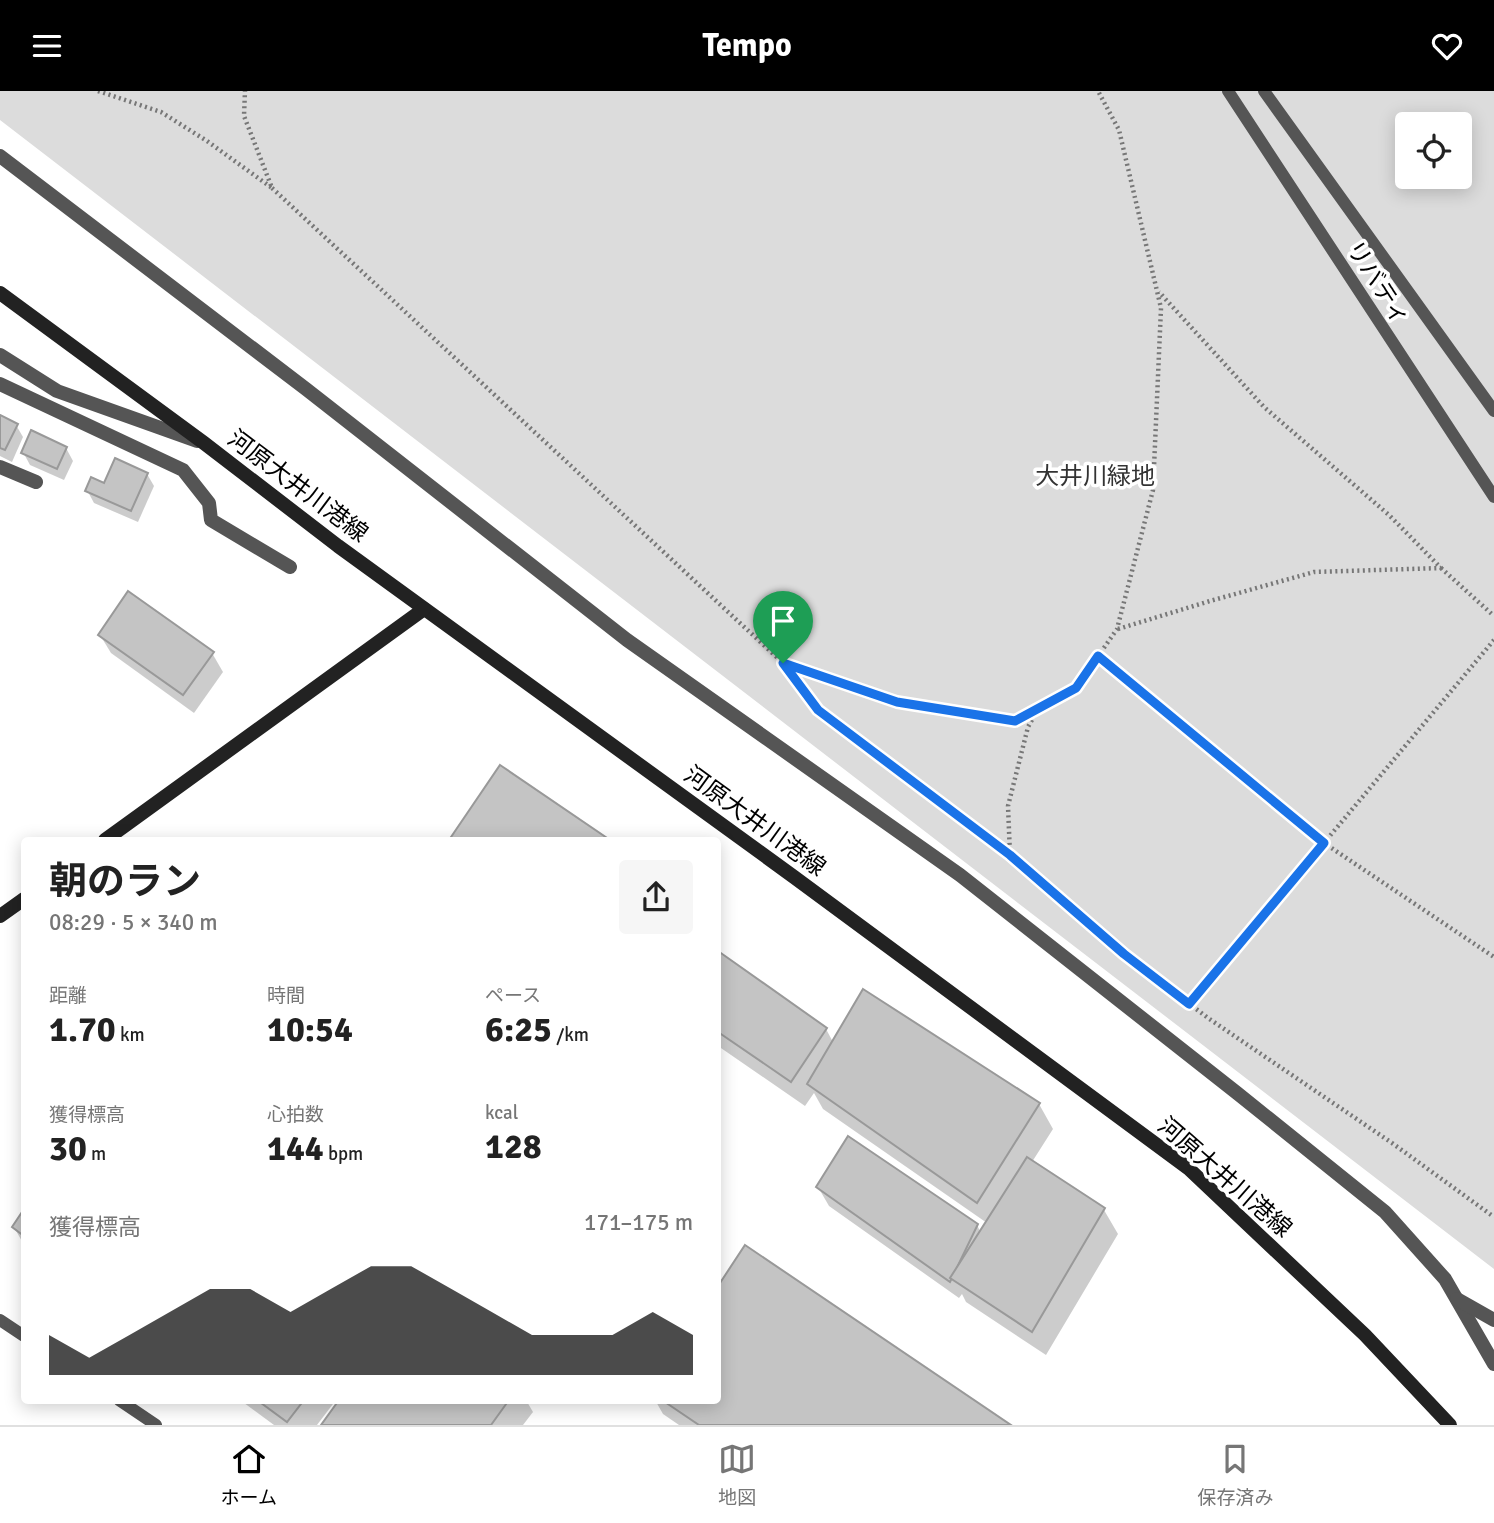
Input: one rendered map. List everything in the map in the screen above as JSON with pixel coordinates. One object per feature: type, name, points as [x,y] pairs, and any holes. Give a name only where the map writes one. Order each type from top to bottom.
[{"type":"main road","name":"河原大井川港線","points":[[0,293],[204,443],[338,546],[816,893],[1188,1168],[1365,1335],[1450,1425]]},
{"type":"main road","points":[[109,837],[424,609]]},
{"type":"main road","points":[[0,916],[21,901]]},
{"type":"street","points":[[0,156],[306,389],[627,640],[960,875],[1385,1212],[1445,1279],[1494,1364]]},
{"type":"street","points":[[0,355],[57,391],[204,443]]},
{"type":"street","points":[[0,384],[183,470],[209,503],[211,520],[290,567]]},
{"type":"street","points":[[0,467],[36,482]]},
{"type":"street","points":[[1456,1299],[1494,1320]]},
{"type":"lane","name":"リバティ","points":[[1228,91],[1494,498]]},
{"type":"lane","points":[[1264,91],[1494,411]]},
{"type":"lane","points":[[0,1319],[21,1334]]},
{"type":"lane","points":[[125,1404],[156,1425]]},
{"type":"path","points":[[98,91],[161,112],[208,141],[272,188],[783,663],[818,710],[1010,855],[1124,954],[1189,1004],[1392,1143],[1494,1217]]},
{"type":"path","points":[[245,91],[244,116],[272,188]]},
{"type":"path","points":[[783,663],[897,702],[1015,721],[1076,688],[1117,629],[1153,490],[1161,308],[1119,130],[1098,91]]},
{"type":"path","points":[[1156,289],[1264,407],[1389,515],[1441,568],[1494,616]]},
{"type":"path","points":[[1117,629],[1314,572],[1441,568]]},
{"type":"path","points":[[1189,1004],[1494,640]]},
{"type":"path","points":[[1098,656],[1324,843],[1494,957]]},
{"type":"path","points":[[1010,855],[1008,806],[1028,727],[1038,709]]},
{"type":"green space","name":"大井川緑地","points":[[0,91],[1494,91],[1494,1269],[0,120]]},
{"type":"building","points":[[0,415],[18,424],[5,450],[0,448]]},
{"type":"building","points":[[31,430],[67,447],[57,469],[21,453]]},
{"type":"building","points":[[115,458],[148,473],[131,511],[85,491],[91,477],[104,483]]},
{"type":"building","points":[[128,591],[214,652],[183,695],[98,635]]},
{"type":"building","points":[[500,765],[606,837],[451,837]]},
{"type":"building","points":[[721,953],[827,1028],[791,1082],[721,1034]]},
{"type":"building","points":[[863,989],[1040,1103],[977,1203],[807,1084]]},
{"type":"building","points":[[848,1136],[978,1224],[950,1282],[816,1187]]},
{"type":"building","points":[[1027,1157],[1105,1208],[1032,1332],[950,1278]]},
{"type":"building","points":[[21,1214],[21,1234],[12,1227]]},
{"type":"building","points":[[745,1245],[1011,1425],[699,1425],[668,1404],[721,1404],[721,1281]]},
{"type":"building","points":[[262,1404],[301,1404],[287,1422]]},
{"type":"building","points":[[336,1404],[506,1404],[491,1425],[321,1425]]},
{"type":"route","points":[[1098,656],[1324,843],[1189,1004],[1124,954],[1010,855],[818,710],[783,663],[897,702],[1015,721],[1076,688],[1098,656]]}]
